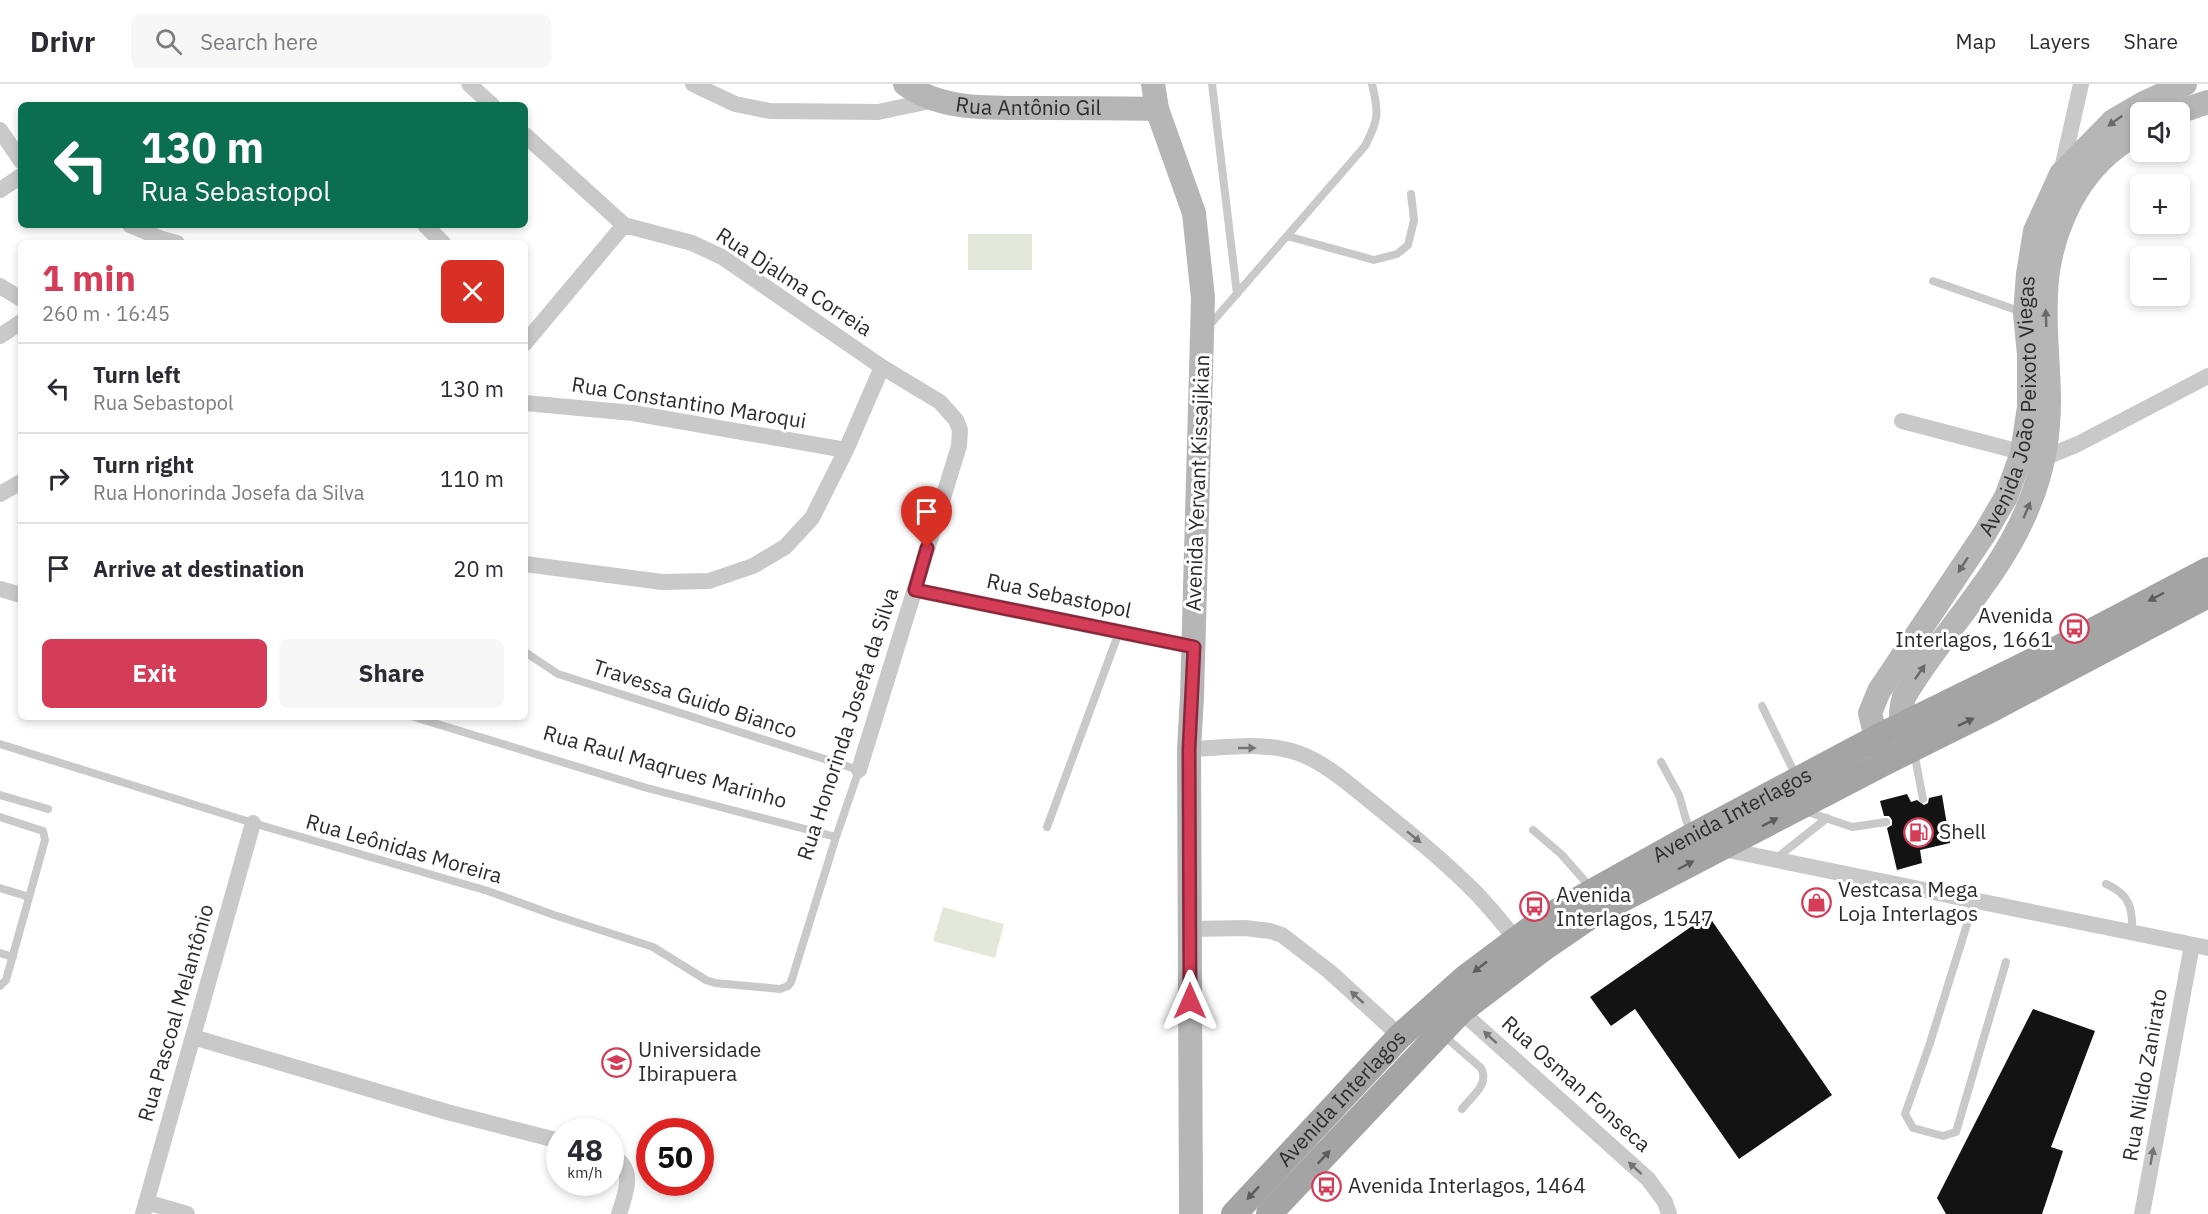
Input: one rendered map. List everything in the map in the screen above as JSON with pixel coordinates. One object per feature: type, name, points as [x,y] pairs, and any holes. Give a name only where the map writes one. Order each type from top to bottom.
[{"type":"main road","name":"Avenida Interlagos","points":[[1269,1214],[1441,1032],[1452,1003],[1516,939],[1545,918],[1690,837],[1876,738],[2077,639],[2208,570]]},
{"type":"main road","name":"Avenida Interlagos","points":[[1234,1214],[1400,1036],[1544,948],[1592,915],[2208,595]]},
{"type":"street","points":[[469,84],[489,102]]},
{"type":"street","points":[[693,84],[735,104],[770,111],[878,112],[935,100]]},
{"type":"street","name":"Rua Antônio Gil","points":[[904,84],[916,93],[935,100],[971,107],[1157,109]]},
{"type":"street","name":"Avenida Yervant Kissajikian","points":[[1153,84],[1157,109],[1194,213],[1203,298],[1194,647],[1189,749],[1191,1214]]},
{"type":"street","points":[[2061,174],[2081,84]]},
{"type":"street","name":"Avenida João Peixoto Viegas","points":[[1901,726],[1901,708],[1911,686],[2013,540],[2029,507],[2033,455],[2025,313],[2035,231],[2061,174],[2113,121],[2144,103],[2185,84]]},
{"type":"street","points":[[2190,108],[2208,102]]},
{"type":"street","points":[[0,130],[18,157]]},
{"type":"street","name":"Avenida João Peixoto Viegas","points":[[1886,762],[1876,738],[1870,713],[1879,691],[1985,533],[2033,455],[2049,402],[2045,295],[2052,254],[2062,220],[2079,188],[2107,155],[2130,137]]},
{"type":"street","name":"Rua Djalma Correia","points":[[528,138],[624,225],[692,243],[722,257],[882,367],[940,402],[956,420],[960,430],[959,446]]},
{"type":"street","points":[[0,190],[18,178]]},
{"type":"street","points":[[528,336],[624,225]]},
{"type":"street","points":[[138,228],[169,240]]},
{"type":"street","points":[[428,228],[440,240]]},
{"type":"street","points":[[0,286],[18,297]]},
{"type":"street","points":[[0,336],[18,324]]},
{"type":"street","points":[[528,564],[662,582],[709,581],[753,566],[785,547],[812,518],[846,450],[882,367]]},
{"type":"street","points":[[1902,421],[2033,455],[2078,444],[2208,376]]},
{"type":"street","name":"Rua Constantino Maroqui","points":[[528,403],[633,413],[846,450]]},
{"type":"street","name":"Rua Honorinda Josefa da Silva","points":[[859,770],[959,446]]},
{"type":"street","points":[[0,494],[18,484]]},
{"type":"street","points":[[0,589],[18,594]]},
{"type":"street","name":"Rua Sebastopol","points":[[915,590],[1194,647]]},
{"type":"street","points":[[1901,726],[1913,748]]},
{"type":"street","points":[[1189,749],[1251,747],[1283,749],[1299,753],[1318,763],[1346,782],[1420,841],[1475,892],[1516,939]]},
{"type":"street","name":"Rua Pascoal Melantônio","points":[[145,1208],[253,823]]},
{"type":"street","points":[[1690,837],[1718,849],[2200,946]]},
{"type":"street","points":[[1190,930],[1245,928],[1282,935],[1330,972],[1400,1036]]},
{"type":"street","name":"Rua Nildo Zanirato","points":[[2142,1214],[2200,946]]},
{"type":"street","name":"Rua Osman Fonseca","points":[[1452,1003],[1648,1179],[1665,1202],[1669,1214]]},
{"type":"street","points":[[193,1037],[447,1112],[546,1137]]},
{"type":"street","points":[[619,1214],[628,1184],[628,1174],[624,1164]]},
{"type":"street","points":[[145,1208],[187,1214]]},
{"type":"lane","points":[[1212,84],[1238,294]]},
{"type":"lane","points":[[1202,334],[1365,146],[1374,128],[1378,110],[1372,84]]},
{"type":"lane","points":[[1287,236],[1374,260],[1397,254],[1408,245],[1414,220],[1411,194]]},
{"type":"lane","points":[[1933,281],[2025,313]]},
{"type":"lane","points":[[1047,827],[1119,632]]},
{"type":"lane","name":"Travessa Guido Bianco","points":[[528,654],[558,674],[859,770]]},
{"type":"lane","points":[[1762,705],[1798,780]]},
{"type":"lane","name":"Rua Raul Maqrues Marinho","points":[[424,720],[646,788],[836,837]]},
{"type":"lane","name":"Rua Leônidas Moreira","points":[[0,744],[253,823],[488,891],[653,947],[706,980],[715,983],[780,989],[791,982]]},
{"type":"lane","points":[[1913,748],[1923,799]]},
{"type":"lane","points":[[1661,762],[1679,795],[1690,837]]},
{"type":"lane","name":"Rua Honorinda Josefa da Silva","points":[[791,982],[859,770]]},
{"type":"lane","points":[[0,795],[48,809]]},
{"type":"lane","points":[[1796,808],[1852,827],[1886,822]]},
{"type":"lane","points":[[0,817],[43,831],[45,840],[6,980],[0,986]]},
{"type":"lane","points":[[1773,860],[1827,818]]},
{"type":"lane","points":[[1533,830],[1561,854],[1594,891]]},
{"type":"lane","points":[[2106,885],[2118,889],[2125,897],[2132,914],[2132,933]]},
{"type":"lane","points":[[0,888],[29,897]]},
{"type":"lane","points":[[1974,902],[1905,1114],[1912,1128],[1943,1136],[1956,1132],[2006,962]]},
{"type":"lane","points":[[0,953],[13,957]]},
{"type":"lane","points":[[1441,1032],[1481,1068],[1485,1076],[1485,1082],[1462,1109]]},
{"type":"shaded area","points":[[968,234],[1032,234],[1032,270],[968,270]]},
{"type":"shaded area","points":[[943,907],[1004,924],[995,958],[933,941]]},
{"type":"building","name":"Shell","points":[[1907,794],[1911,802],[1917,800],[1924,805],[1928,803],[1929,798],[1942,795],[1950,843],[1920,850],[1922,863],[1897,870],[1887,828],[1892,825],[1892,820],[1889,816],[1884,816],[1880,801]]},
{"type":"building","points":[[1708,915],[1832,1095],[1739,1159],[1635,1009],[1611,1026],[1590,997]]},
{"type":"building","points":[[2033,1009],[2095,1031],[2051,1147],[2063,1151],[2042,1214],[1946,1214],[1937,1198]]},
{"type":"place","name":"Avenida Interlagos, 1661","points":[[2074,628]]},
{"type":"place","name":"Shell","points":[[1918,832]]},
{"type":"place","name":"Vestcasa Mega Loja Interlagos","points":[[1817,902]]},
{"type":"place","name":"Avenida Interlagos, 1547","points":[[1535,907]]},
{"type":"place","name":"Universidade Ibirapuera","points":[[617,1062]]},
{"type":"place","name":"Avenida Interlagos, 1464","points":[[1327,1186]]},
{"type":"route","points":[[927,548],[915,590],[1194,647],[1189,749],[1190,1001]]}]
